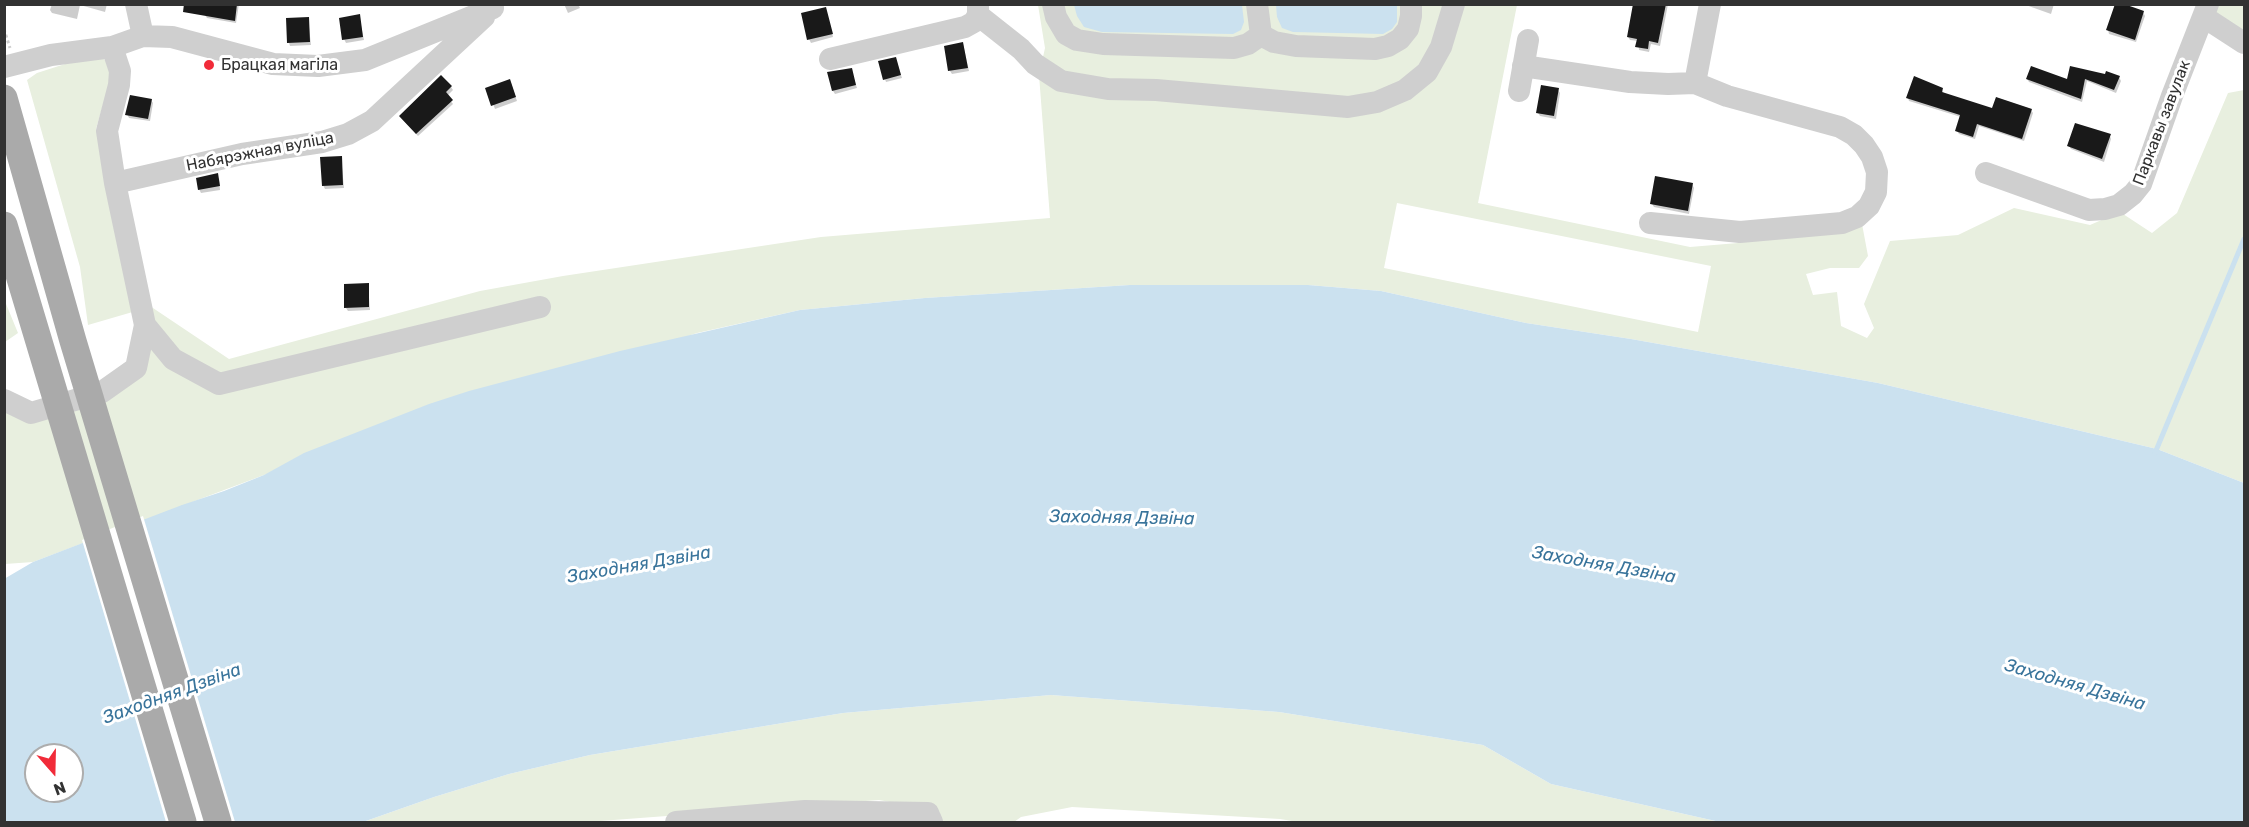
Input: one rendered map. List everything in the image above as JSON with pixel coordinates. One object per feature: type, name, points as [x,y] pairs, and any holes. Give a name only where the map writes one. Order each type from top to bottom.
[{"type":"main road","points":[[4,98],[73,341],[218,822]]},
{"type":"main road","points":[[4,225],[183,822]]},
{"type":"street","points":[[136,4],[143,36]]},
{"type":"street","points":[[1053,4],[1056,17],[1066,34],[1077,40],[1103,44],[1234,48],[1248,44],[1260,35]]},
{"type":"street","points":[[1257,4],[1260,35]]},
{"type":"street","points":[[1260,35],[1274,42],[1296,46],[1375,49],[1388,46],[1400,39],[1408,29],[1411,4]]},
{"type":"street","points":[[830,59],[965,27],[974,22],[978,10],[1035,64],[1061,81],[1108,89],[1156,90],[1348,107],[1377,102],[1405,90],[1427,72],[1441,47],[1454,4]]},
{"type":"street","points":[[1695,83],[1710,4]]},
{"type":"street","points":[[4,67],[51,55],[112,47],[143,36],[172,37],[273,64],[318,66],[365,60],[497,6]]},
{"type":"street","name":"Набярэжная вуліца","points":[[116,183],[242,154],[322,142],[348,134],[372,121],[497,6]]},
{"type":"street","points":[[2206,10],[2244,43]]},
{"type":"street","name":"Паркавы завулак","points":[[1986,173],[2089,210],[2105,210],[2119,205],[2141,184],[2206,10]]},
{"type":"street","points":[[1519,91],[1528,40]]},
{"type":"street","points":[[4,400],[31,413],[102,392],[136,368],[145,325],[107,130],[119,85],[120,71],[112,47]]},
{"type":"street","points":[[1523,66],[1630,82],[1695,83],[1727,96],[1840,127],[1854,135],[1872,157],[1876,172],[1876,192],[1869,206],[1857,217],[1842,223],[1740,232],[1650,223]]},
{"type":"street","points":[[145,325],[173,359],[219,384],[540,307]]},
{"type":"street","points":[[676,822],[805,811],[928,813],[932,822]]},
{"type":"green space","points":[[2214,4],[2244,5],[2244,36],[2216,17]]},
{"type":"green space","points":[[1038,5],[1517,5],[1478,203],[1690,247],[1738,243],[1862,224],[1868,256],[1859,268],[1830,268],[1806,274],[1813,295],[1837,292],[1841,326],[1867,338],[1874,328],[1864,304],[1890,241],[1958,235],[2014,208],[2090,225],[2120,212],[2152,233],[2177,213],[2228,93],[2244,90],[2244,483],[2157,449],[1878,383],[1631,339],[1526,323],[1381,291],[1308,285],[1130,285],[925,298],[800,310],[697,333],[264,475],[33,562],[5,564],[5,406],[32,418],[140,374],[147,304],[229,359],[480,291],[563,276],[821,237],[1050,218],[1039,75],[1045,48]],"holes":[[[1397,203],[1711,266],[1698,332],[1384,268]]]},
{"type":"green space","points":[[103,58],[109,65],[111,77],[96,129],[120,252],[136,311],[88,325],[80,267],[27,80],[37,73],[65,64]]},
{"type":"green space","points":[[4,299],[18,333],[5,342],[4,342]]},
{"type":"green space","points":[[1051,695],[1279,712],[1483,745],[1551,784],[1720,822],[1298,822],[1280,819],[1072,807],[1021,817],[1014,822],[942,822],[939,811],[879,800],[587,822],[363,822],[509,774],[590,755],[843,713]]},
{"type":"water","points":[[1074,5],[1242,5],[1244,22],[1241,30],[1233,34],[1102,32],[1084,27],[1077,16]]},
{"type":"water","points":[[1276,5],[1397,5],[1397,22],[1392,29],[1383,34],[1293,32],[1282,28],[1277,17]]},
{"type":"water","name":"Заходняя Дзвіна","points":[[1130,285],[1308,285],[1381,291],[1526,323],[1631,339],[1878,383],[2157,449],[2244,483],[2244,822],[1720,822],[1551,784],[1483,745],[1279,712],[1051,695],[843,713],[590,755],[509,774],[363,822],[5,822],[4,579],[33,562],[224,491],[264,475],[304,453],[429,404],[469,391],[620,351],[800,310],[925,298]]},
{"type":"pier","points":[[143,516],[235,822],[166,822],[82,540]]},
{"type":"building","points":[[184,4],[237,4],[235,21],[183,12]]},
{"type":"building","points":[[1633,4],[1666,4],[1658,43],[1649,41],[1648,49],[1635,47],[1637,39],[1627,37]]},
{"type":"building","points":[[2115,4],[2124,4],[2144,11],[2135,40],[2106,30]]},
{"type":"building","points":[[826,7],[833,34],[807,40],[801,13]]},
{"type":"building","points":[[360,14],[363,37],[342,40],[339,18]]},
{"type":"building","points":[[309,17],[310,42],[287,43],[286,18]]},
{"type":"building","points":[[963,42],[968,68],[948,71],[944,46]]},
{"type":"building","points":[[896,57],[901,75],[883,80],[878,61]]},
{"type":"building","points":[[2031,66],[2067,79],[2070,66],[2105,74],[2106,71],[2120,76],[2114,90],[2085,79],[2081,99],[2026,79]]},
{"type":"building","points":[[852,68],[856,85],[832,91],[827,72]]},
{"type":"building","points":[[441,75],[452,86],[446,92],[453,100],[416,134],[399,116]]},
{"type":"building","points":[[1914,76],[1943,88],[1942,92],[1992,108],[1996,97],[2032,109],[2022,139],[1977,124],[1973,137],[1955,131],[1960,115],[1906,98]]},
{"type":"building","points":[[510,79],[516,97],[491,106],[485,88]]},
{"type":"building","points":[[1541,85],[1559,88],[1554,116],[1536,113]]},
{"type":"building","points":[[130,95],[152,99],[148,119],[125,115]]},
{"type":"building","points":[[2075,123],[2111,134],[2102,159],[2067,146]]},
{"type":"building","points":[[342,156],[343,185],[322,186],[320,157]]},
{"type":"building","points":[[218,173],[220,186],[198,190],[196,178]]},
{"type":"building","points":[[1655,176],[1693,183],[1688,211],[1650,204]]},
{"type":"building","points":[[369,283],[369,307],[344,308],[344,284]]},
{"type":"waterway","points":[[2155,453],[2244,239]]},
{"type":"place","name":"Брацкая магіла","points":[[209,65]]}]
